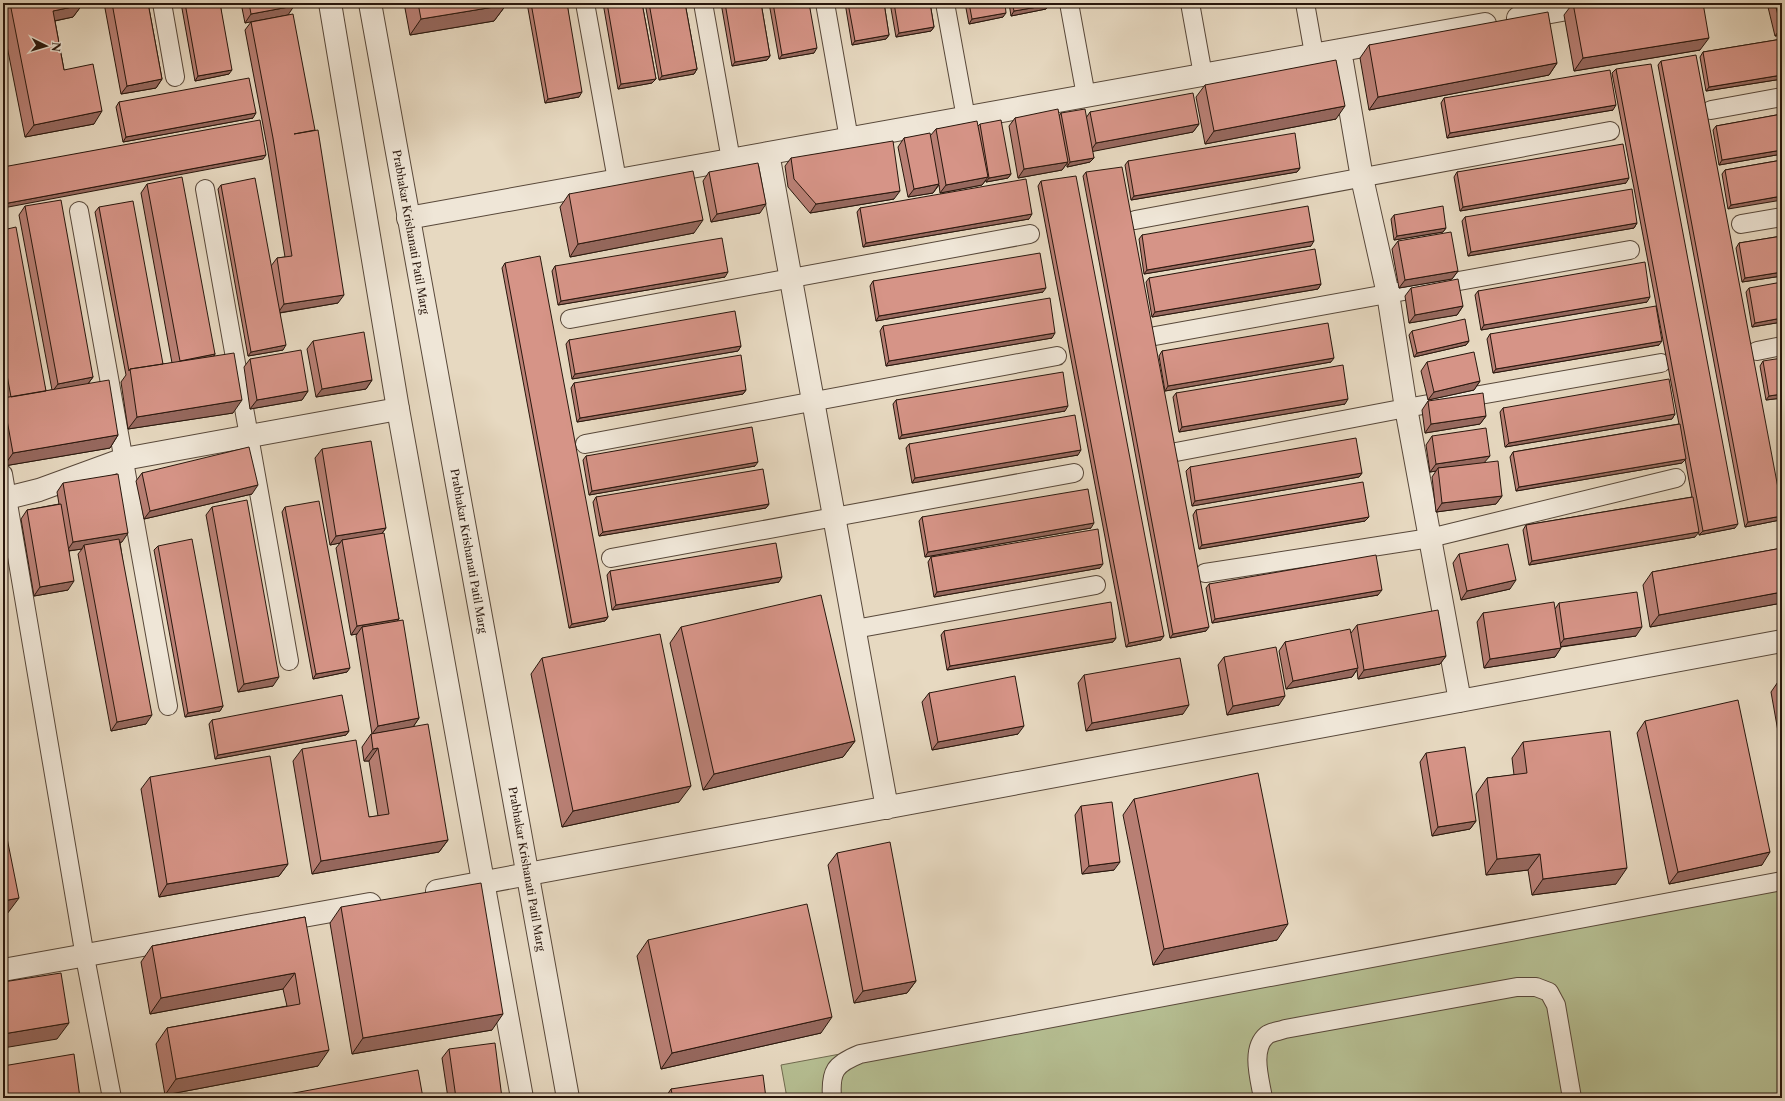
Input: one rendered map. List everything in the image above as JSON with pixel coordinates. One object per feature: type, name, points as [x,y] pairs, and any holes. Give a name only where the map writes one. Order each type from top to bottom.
[{"type":"street","points":[[330,3],[398,409],[522,1098]]},
{"type":"street","name":"Prabhakar Krishanati Patil Marg","points":[[370,3],[568,1098]]},
{"type":"street","points":[[408,218],[1340,50],[1554,7],[1600,3]]},
{"type":"street","points":[[1340,50],[1362,178],[1388,294],[1406,408],[1460,701]]},
{"type":"street","points":[[768,153],[887,808]]},
{"type":"street","points":[[6,499],[39,490],[124,459],[398,409]]},
{"type":"street","points":[[421,894],[1782,641]]},
{"type":"street","points":[[3,970],[85,957],[390,900]]},
{"type":"lane","points":[[162,3],[175,77]]},
{"type":"lane","points":[[585,3],[617,180]]},
{"type":"lane","points":[[703,3],[731,160]]},
{"type":"lane","points":[[825,3],[849,138]]},
{"type":"lane","points":[[945,3],[966,118]]},
{"type":"lane","points":[[1069,3],[1086,96]]},
{"type":"lane","points":[[1190,3],[1203,75]]},
{"type":"lane","points":[[1305,3],[1314,54]]},
{"type":"lane","points":[[1711,110],[1782,97]]},
{"type":"lane","points":[[1135,220],[1610,131]]},
{"type":"lane","points":[[205,189],[289,660]]},
{"type":"lane","points":[[79,211],[168,706]]},
{"type":"lane","points":[[1741,224],[1782,217]]},
{"type":"lane","points":[[570,319],[1030,234]]},
{"type":"lane","points":[[1155,336],[1630,250]]},
{"type":"lane","points":[[1757,351],[1782,346]]},
{"type":"lane","points":[[585,444],[1057,356]]},
{"type":"lane","points":[[1176,452],[1406,408],[1661,363]]},
{"type":"lane","points":[[612,558],[1074,473]]},
{"type":"lane","points":[[3,474],[6,499],[85,957],[112,1098]]},
{"type":"lane","points":[[1205,573],[1430,538],[1676,478]]},
{"type":"lane","points":[[855,629],[1096,585]]},
{"type":"lane","points":[[832,1098],[834,1072],[844,1060],[860,1054],[1782,881]]},
{"type":"lane","points":[[1264,1098],[1258,1066],[1259,1047],[1267,1035],[1285,1029],[1517,987],[1536,987],[1549,992],[1556,1005],[1572,1098]]},
{"type":"green space","points":[[1782,879],[1782,1098],[787,1098],[781,1065]]},
{"type":"building","points":[[10,3],[81,3],[82,5],[53,11],[64,70],[93,64],[102,111],[34,125]]},
{"type":"building","points":[[112,3],[148,3],[162,79],[127,86]]},
{"type":"building","points":[[185,3],[220,3],[232,70],[198,76]]},
{"type":"building","points":[[249,3],[293,3],[294,6],[251,14]]},
{"type":"building","points":[[418,3],[505,3],[506,5],[421,19]]},
{"type":"building","points":[[531,3],[567,3],[582,92],[548,99]]},
{"type":"building","points":[[607,3],[642,3],[656,79],[621,84]]},
{"type":"building","points":[[649,3],[685,3],[697,69],[662,76]]},
{"type":"building","points":[[725,3],[761,3],[770,56],[735,62]]},
{"type":"building","points":[[773,3],[809,3],[817,48],[782,55]]},
{"type":"building","points":[[848,3],[884,3],[889,35],[855,41]]},
{"type":"building","points":[[894,3],[930,3],[934,27],[899,33]]},
{"type":"building","points":[[969,3],[1005,3],[1006,13],[972,19]]},
{"type":"building","points":[[1012,3],[1048,3],[1049,5],[1014,11]]},
{"type":"building","points":[[1573,3],[1703,3],[1709,38],[1583,58]]},
{"type":"building","points":[[1775,3],[1782,3],[1781,28]]},
{"type":"building","points":[[1548,12],[1557,63],[1378,97],[1369,45]]},
{"type":"building","points":[[293,14],[315,130],[294,134],[318,130],[344,295],[284,304],[277,258],[292,256],[273,138],[251,22]]},
{"type":"building","points":[[1782,39],[1782,75],[1709,87],[1703,52]]},
{"type":"building","points":[[1696,55],[1782,509],[1782,516],[1748,522],[1661,61]]},
{"type":"building","points":[[1336,60],[1345,106],[1214,131],[1205,85]]},
{"type":"building","points":[[1651,64],[1738,524],[1703,531],[1616,69]]},
{"type":"building","points":[[1610,70],[1616,105],[1450,133],[1444,98]]},
{"type":"building","points":[[249,78],[256,113],[126,137],[119,102]]},
{"type":"building","points":[[1193,93],[1199,124],[1096,143],[1090,112]]},
{"type":"building","points":[[1058,109],[1068,162],[1024,169],[1015,118]]},
{"type":"building","points":[[1085,109],[1094,158],[1070,162],[1061,113]]},
{"type":"building","points":[[1782,114],[1782,150],[1722,160],[1716,126]]},
{"type":"building","points":[[260,120],[266,155],[3,204],[3,167]]},
{"type":"building","points":[[1001,120],[1011,174],[989,178],[980,124]]},
{"type":"building","points":[[977,121],[988,177],[946,185],[936,129]]},
{"type":"building","points":[[930,133],[939,184],[914,189],[904,138]]},
{"type":"building","points":[[1295,133],[1300,168],[1134,196],[1128,161]]},
{"type":"building","points":[[893,141],[900,191],[816,204],[794,179],[791,158]]},
{"type":"building","points":[[1623,144],[1629,178],[1463,207],[1457,172]]},
{"type":"building","points":[[1782,160],[1782,196],[1731,205],[1725,170]]},
{"type":"building","points":[[758,163],[766,204],[717,214],[709,172]]},
{"type":"building","points":[[1122,167],[1209,627],[1173,634],[1086,172]]},
{"type":"building","points":[[693,171],[703,220],[578,244],[569,194]]},
{"type":"building","points":[[1076,176],[1164,636],[1129,643],[1041,181]]},
{"type":"building","points":[[182,177],[215,354],[180,361],[147,184]]},
{"type":"building","points":[[255,178],[286,345],[251,352],[221,185]]},
{"type":"building","points":[[1026,179],[1032,214],[866,243],[860,208]]},
{"type":"building","points":[[1632,189],[1637,223],[1471,252],[1465,217]]},
{"type":"building","points":[[61,200],[93,377],[58,384],[25,206]]},
{"type":"building","points":[[133,201],[163,364],[130,369],[129,371],[99,207]]},
{"type":"building","points":[[1308,206],[1314,241],[1147,270],[1142,235]]},
{"type":"building","points":[[1443,206],[1446,228],[1397,236],[1394,215]]},
{"type":"building","points":[[16,227],[46,391],[11,397],[3,353],[3,230]]},
{"type":"building","points":[[1451,232],[1458,271],[1405,280],[1398,241]]},
{"type":"building","points":[[1782,236],[1782,272],[1745,278],[1739,243]]},
{"type":"building","points":[[722,238],[728,272],[561,301],[555,266]]},
{"type":"building","points":[[1315,249],[1321,284],[1155,312],[1149,278]]},
{"type":"building","points":[[1040,253],[1046,288],[879,316],[873,281]]},
{"type":"building","points":[[540,256],[608,617],[572,624],[505,263]]},
{"type":"building","points":[[1645,262],[1650,297],[1484,325],[1478,291]]},
{"type":"building","points":[[1458,279],[1463,306],[1415,315],[1411,288]]},
{"type":"building","points":[[1782,282],[1782,318],[1755,323],[1749,288]]},
{"type":"building","points":[[1050,298],[1055,333],[889,361],[883,326]]},
{"type":"building","points":[[1656,306],[1662,341],[1496,369],[1490,334]]},
{"type":"building","points":[[735,311],[741,346],[575,374],[569,340]]},
{"type":"building","points":[[1465,319],[1469,341],[1417,353],[1412,331]]},
{"type":"building","points":[[1328,323],[1334,358],[1168,386],[1162,351]]},
{"type":"building","points":[[364,332],[372,380],[322,389],[313,341]]},
{"type":"building","points":[[301,350],[308,391],[257,400],[250,359]]},
{"type":"building","points":[[1474,352],[1480,381],[1434,392],[1427,362]]},
{"type":"building","points":[[234,353],[242,400],[137,417],[130,369]]},
{"type":"building","points":[[741,355],[746,390],[580,418],[574,383]]},
{"type":"building","points":[[1782,358],[1782,394],[1769,396],[1763,361]]},
{"type":"building","points":[[1343,365],[1348,399],[1182,427],[1176,393]]},
{"type":"building","points":[[1063,372],[1068,406],[902,435],[896,400]]},
{"type":"building","points":[[1669,379],[1675,414],[1509,443],[1503,408]]},
{"type":"building","points":[[109,380],[118,435],[13,453],[3,398]]},
{"type":"building","points":[[1483,393],[1486,416],[1431,424],[1428,401]]},
{"type":"building","points":[[1075,415],[1081,450],[915,478],[909,444]]},
{"type":"building","points":[[1680,424],[1686,459],[1519,487],[1513,452]]},
{"type":"building","points":[[752,427],[758,462],[592,491],[586,456]]},
{"type":"building","points":[[1486,428],[1490,456],[1436,464],[1432,436]]},
{"type":"building","points":[[1356,438],[1362,473],[1195,501],[1190,467]]},
{"type":"building","points":[[371,441],[386,528],[336,536],[322,449]]},
{"type":"building","points":[[249,447],[258,485],[150,511],[142,473]]},
{"type":"building","points":[[1498,461],[1502,496],[1442,503],[1438,468]]},
{"type":"building","points":[[3,469],[6,483],[3,483]]},
{"type":"building","points":[[763,469],[769,504],[603,532],[596,497]]},
{"type":"building","points":[[118,474],[128,533],[73,542],[63,483]]},
{"type":"building","points":[[1363,482],[1369,517],[1202,545],[1196,510]]},
{"type":"building","points":[[1088,489],[1094,523],[928,552],[922,517]]},
{"type":"building","points":[[1693,497],[1699,532],[1532,561],[1526,525]]},
{"type":"building","points":[[247,500],[279,677],[244,684],[212,507]]},
{"type":"building","points":[[319,501],[350,668],[316,674],[285,507]]},
{"type":"building","points":[[61,504],[74,581],[40,587],[27,510]]},
{"type":"building","points":[[1098,529],[1103,564],[937,592],[931,557]]},
{"type":"building","points":[[384,533],[399,619],[357,626],[342,540]]},
{"type":"building","points":[[119,539],[152,715],[117,722],[84,545]]},
{"type":"building","points":[[192,539],[223,706],[188,713],[158,546]]},
{"type":"building","points":[[776,543],[782,577],[616,605],[610,571]]},
{"type":"building","points":[[1508,544],[1516,580],[1467,591],[1459,554]]},
{"type":"building","points":[[1782,548],[1782,592],[1659,615],[1652,572]]},
{"type":"building","points":[[1376,555],[1382,590],[1215,619],[1209,584]]},
{"type":"building","points":[[1637,592],[1642,627],[1564,639],[1559,603]]},
{"type":"building","points":[[821,595],[855,741],[714,774],[681,627]]},
{"type":"building","points":[[1111,602],[1116,638],[950,666],[944,631]]},
{"type":"building","points":[[1554,602],[1561,648],[1490,659],[1483,613]]},
{"type":"building","points":[[1438,610],[1446,656],[1364,670],[1357,625]]},
{"type":"building","points":[[403,620],[419,718],[378,726],[362,627]]},
{"type":"building","points":[[1350,629],[1358,668],[1293,681],[1285,642]]},
{"type":"building","points":[[660,634],[691,786],[573,811],[542,658]]},
{"type":"building","points":[[1276,647],[1285,696],[1233,706],[1224,657]]},
{"type":"building","points":[[1180,658],[1189,705],[1092,723],[1084,675]]},
{"type":"building","points":[[1015,676],[1024,726],[938,742],[929,693]]},
{"type":"building","points":[[342,695],[349,731],[218,755],[212,720]]},
{"type":"building","points":[[1738,700],[1770,852],[1678,872],[1645,721]]},
{"type":"building","points":[[428,724],[448,840],[321,861],[302,749],[356,740],[369,817],[389,814],[378,748],[373,749],[371,734]]},
{"type":"building","points":[[1610,731],[1627,868],[1543,879],[1540,854],[1497,859],[1487,778],[1527,773],[1523,742]]},
{"type":"building","points":[[1465,747],[1476,821],[1438,827],[1426,753]]},
{"type":"building","points":[[270,756],[288,864],[167,884],[150,777]]},
{"type":"building","points":[[1258,773],[1288,924],[1164,949],[1134,799]]},
{"type":"building","points":[[1112,802],[1120,862],[1089,866],[1081,806]]},
{"type":"building","points":[[3,818],[19,898],[3,901]]},
{"type":"building","points":[[890,842],[916,981],[863,991],[837,853]]},
{"type":"building","points":[[481,883],[503,1014],[363,1038],[341,907]]},
{"type":"building","points":[[807,904],[832,1017],[672,1053],[648,940]]},
{"type":"building","points":[[305,917],[329,1050],[176,1079],[167,1028],[300,1004],[295,973],[161,998],[152,946]]},
{"type":"building","points":[[61,973],[69,1023],[3,1034],[3,982]]},
{"type":"building","points":[[495,1043],[502,1098],[456,1098],[449,1049]]},
{"type":"building","points":[[74,1054],[80,1098],[3,1098],[3,1066]]},
{"type":"building","points":[[418,1070],[423,1098],[267,1098]]},
{"type":"building","points":[[763,1075],[766,1098],[673,1098],[671,1089]]}]
